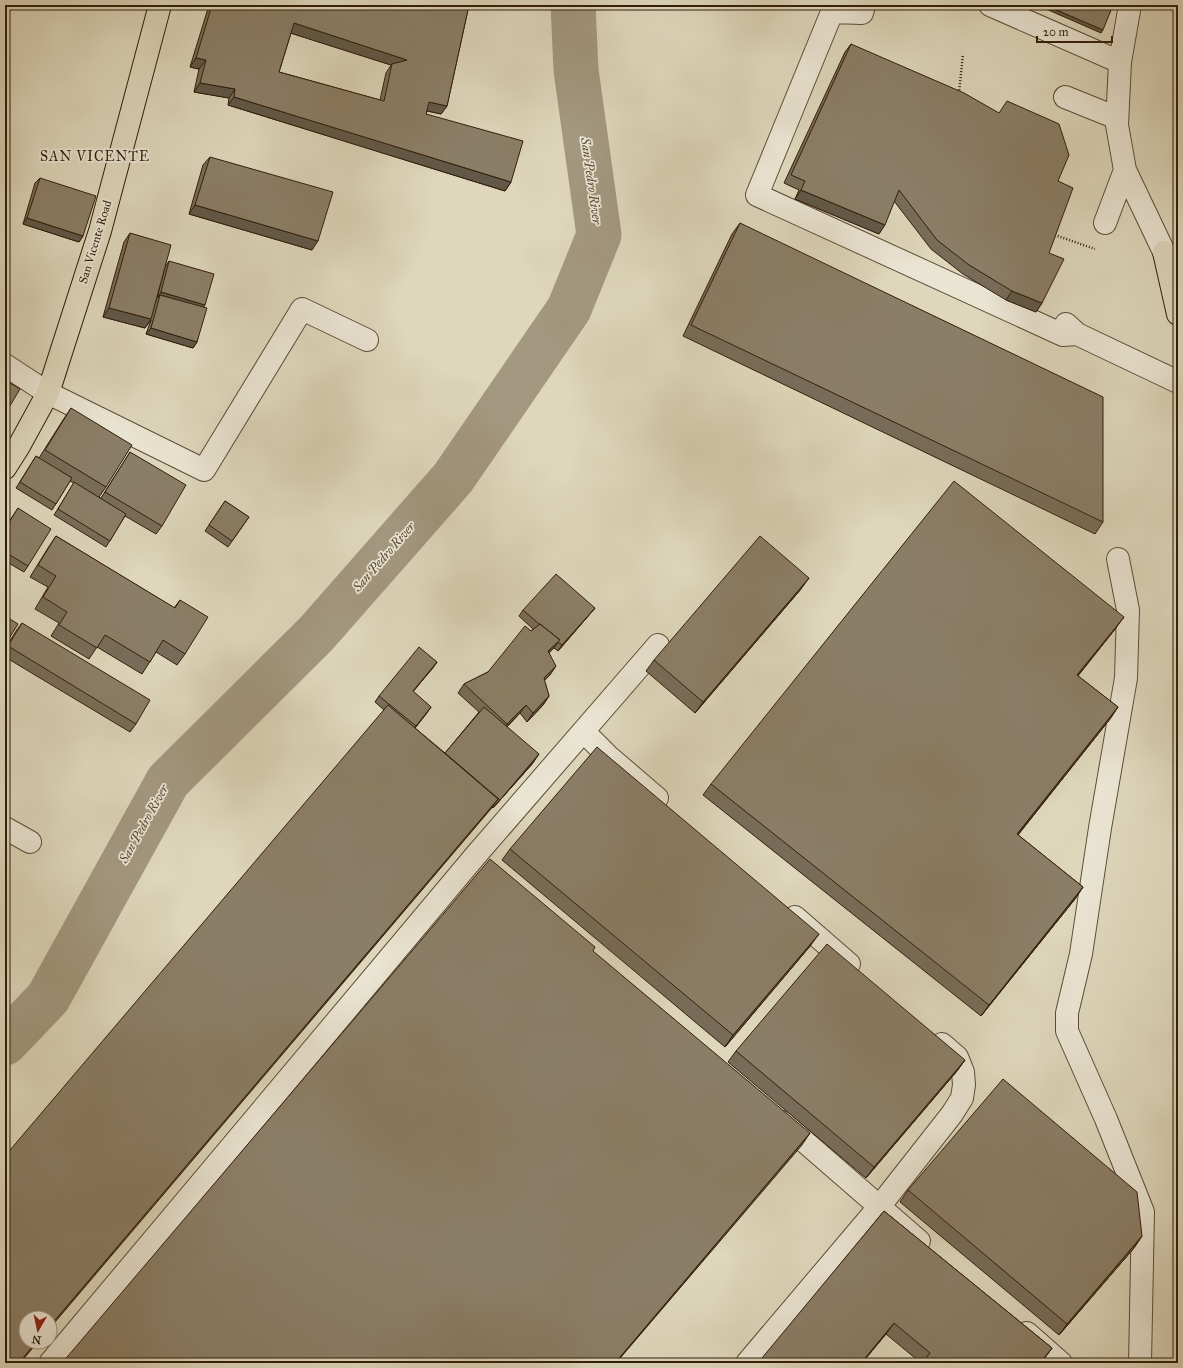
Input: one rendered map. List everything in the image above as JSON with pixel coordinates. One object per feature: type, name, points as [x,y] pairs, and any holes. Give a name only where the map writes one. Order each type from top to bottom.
[{"type":"main road","name":"San Vicente Road","points":[[5,468],[19,446],[48,393],[100,230],[160,5]]},
{"type":"main road","points":[[1164,252],[1178,314]]},
{"type":"street","points":[[990,5],[1021,11],[1062,27],[1120,62]]},
{"type":"street","points":[[1130,5],[1120,62],[1116,125],[1126,170],[1164,252]]},
{"type":"street","points":[[863,9],[832,12],[760,186],[1070,325],[1178,382]]},
{"type":"street","points":[[1065,97],[1117,118]]},
{"type":"street","points":[[1105,223],[1126,170]]},
{"type":"street","points":[[5,365],[48,393],[204,470],[302,309],[367,340]]},
{"type":"street","points":[[1118,560],[1128,610],[1126,678],[1100,828],[1081,954],[1067,1013],[1067,1031],[1106,1119],[1143,1212],[1140,1363]]},
{"type":"street","points":[[50,1363],[482,860],[584,732],[658,645]]},
{"type":"street","points":[[584,732],[608,756],[674,813]]},
{"type":"street","points":[[5,828],[30,842]]},
{"type":"street","points":[[783,906],[867,979]]},
{"type":"street","points":[[747,1363],[879,1206],[952,1114],[962,1098],[964,1085],[963,1072],[957,1057],[927,1031]]},
{"type":"street","points":[[765,1107],[934,1254]]},
{"type":"street","points":[[1012,1321],[1061,1363]]},
{"type":"path","points":[[958,94],[963,54]]},
{"type":"path","points":[[1047,230],[1053,234],[1095,249]]},
{"type":"building","points":[[212,5],[469,5],[447,106],[429,102],[426,114],[523,141],[511,182],[234,97],[235,89],[200,83],[206,60],[196,58]],"holes":[[[294,23],[407,60],[392,64],[384,101],[279,72]]]},
{"type":"building","points":[[1045,5],[1113,5],[1103,30]]},
{"type":"building","points":[[851,44],[964,93],[999,113],[1007,101],[1059,124],[1069,155],[1058,181],[1073,188],[1049,253],[1064,259],[1042,303],[1012,291],[969,265],[937,240],[899,190],[885,225],[801,190],[805,181],[791,175]]},
{"type":"building","points":[[210,157],[333,192],[318,241],[195,205]]},
{"type":"building","points":[[40,178],[96,196],[83,236],[27,218]]},
{"type":"building","points":[[740,223],[1103,397],[1103,522],[691,325]]},
{"type":"building","points":[[130,233],[171,245],[151,319],[109,308]]},
{"type":"building","points":[[169,261],[214,274],[205,305],[161,292]]},
{"type":"building","points":[[160,295],[207,308],[197,342],[151,328]]},
{"type":"building","points":[[5,380],[20,389],[5,414]]},
{"type":"building","points":[[71,408],[132,445],[106,487],[45,450]]},
{"type":"building","points":[[130,452],[186,485],[162,526],[105,492]]},
{"type":"building","points":[[36,456],[72,478],[56,504],[20,482]]},
{"type":"building","points":[[954,481],[1124,617],[1077,675],[1118,707],[1017,834],[1083,887],[989,1005],[711,784]]},
{"type":"building","points":[[74,482],[126,514],[110,541],[58,509]]},
{"type":"building","points":[[225,501],[249,517],[232,541],[209,525]]},
{"type":"building","points":[[18,508],[51,529],[28,566],[5,552],[5,529]]},
{"type":"building","points":[[56,536],[175,608],[180,600],[208,617],[185,654],[163,640],[150,662],[105,635],[97,648],[59,625],[67,612],[43,597],[56,576],[38,565]]},
{"type":"building","points":[[760,536],[809,578],[703,702],[654,660]]},
{"type":"building","points":[[556,574],[595,608],[562,645],[558,642],[560,640],[523,610]]},
{"type":"building","points":[[5,616],[18,624],[5,645]]},
{"type":"building","points":[[22,623],[150,700],[136,724],[8,646]]},
{"type":"building","points":[[540,624],[560,640],[548,651],[556,666],[544,678],[549,696],[533,713],[526,705],[507,724],[464,684],[488,672],[525,626],[531,631]]},
{"type":"building","points":[[419,647],[437,662],[413,691],[431,707],[416,726],[379,696]]},
{"type":"building","points":[[388,705],[498,799],[58,1317],[58,1310],[18,1310],[18,1350],[30,1350],[19,1363],[5,1363],[5,1156]]},
{"type":"building","points":[[484,707],[539,754],[500,800],[445,753]]},
{"type":"building","points":[[597,747],[819,934],[733,1035],[510,849]]},
{"type":"building","points":[[490,859],[595,947],[593,951],[810,1133],[615,1363],[62,1363]]},
{"type":"building","points":[[827,944],[965,1060],[874,1167],[736,1051]]},
{"type":"building","points":[[1003,1079],[1137,1192],[1142,1236],[1067,1324],[908,1190]]},
{"type":"building","points":[[884,1211],[1052,1348],[1040,1363],[922,1363],[930,1353],[894,1323],[861,1363],[769,1363],[762,1358]]},
{"type":"waterway","name":"San Pedro River","points":[[5,1043],[48,998],[168,781],[316,634],[453,478],[569,309],[599,235],[576,70],[573,5]]},
{"type":"tunnel","points":[[1066,18],[1071,5]]},
{"type":"district","name":"SAN VICENTE","points":[[95,156]]}]
